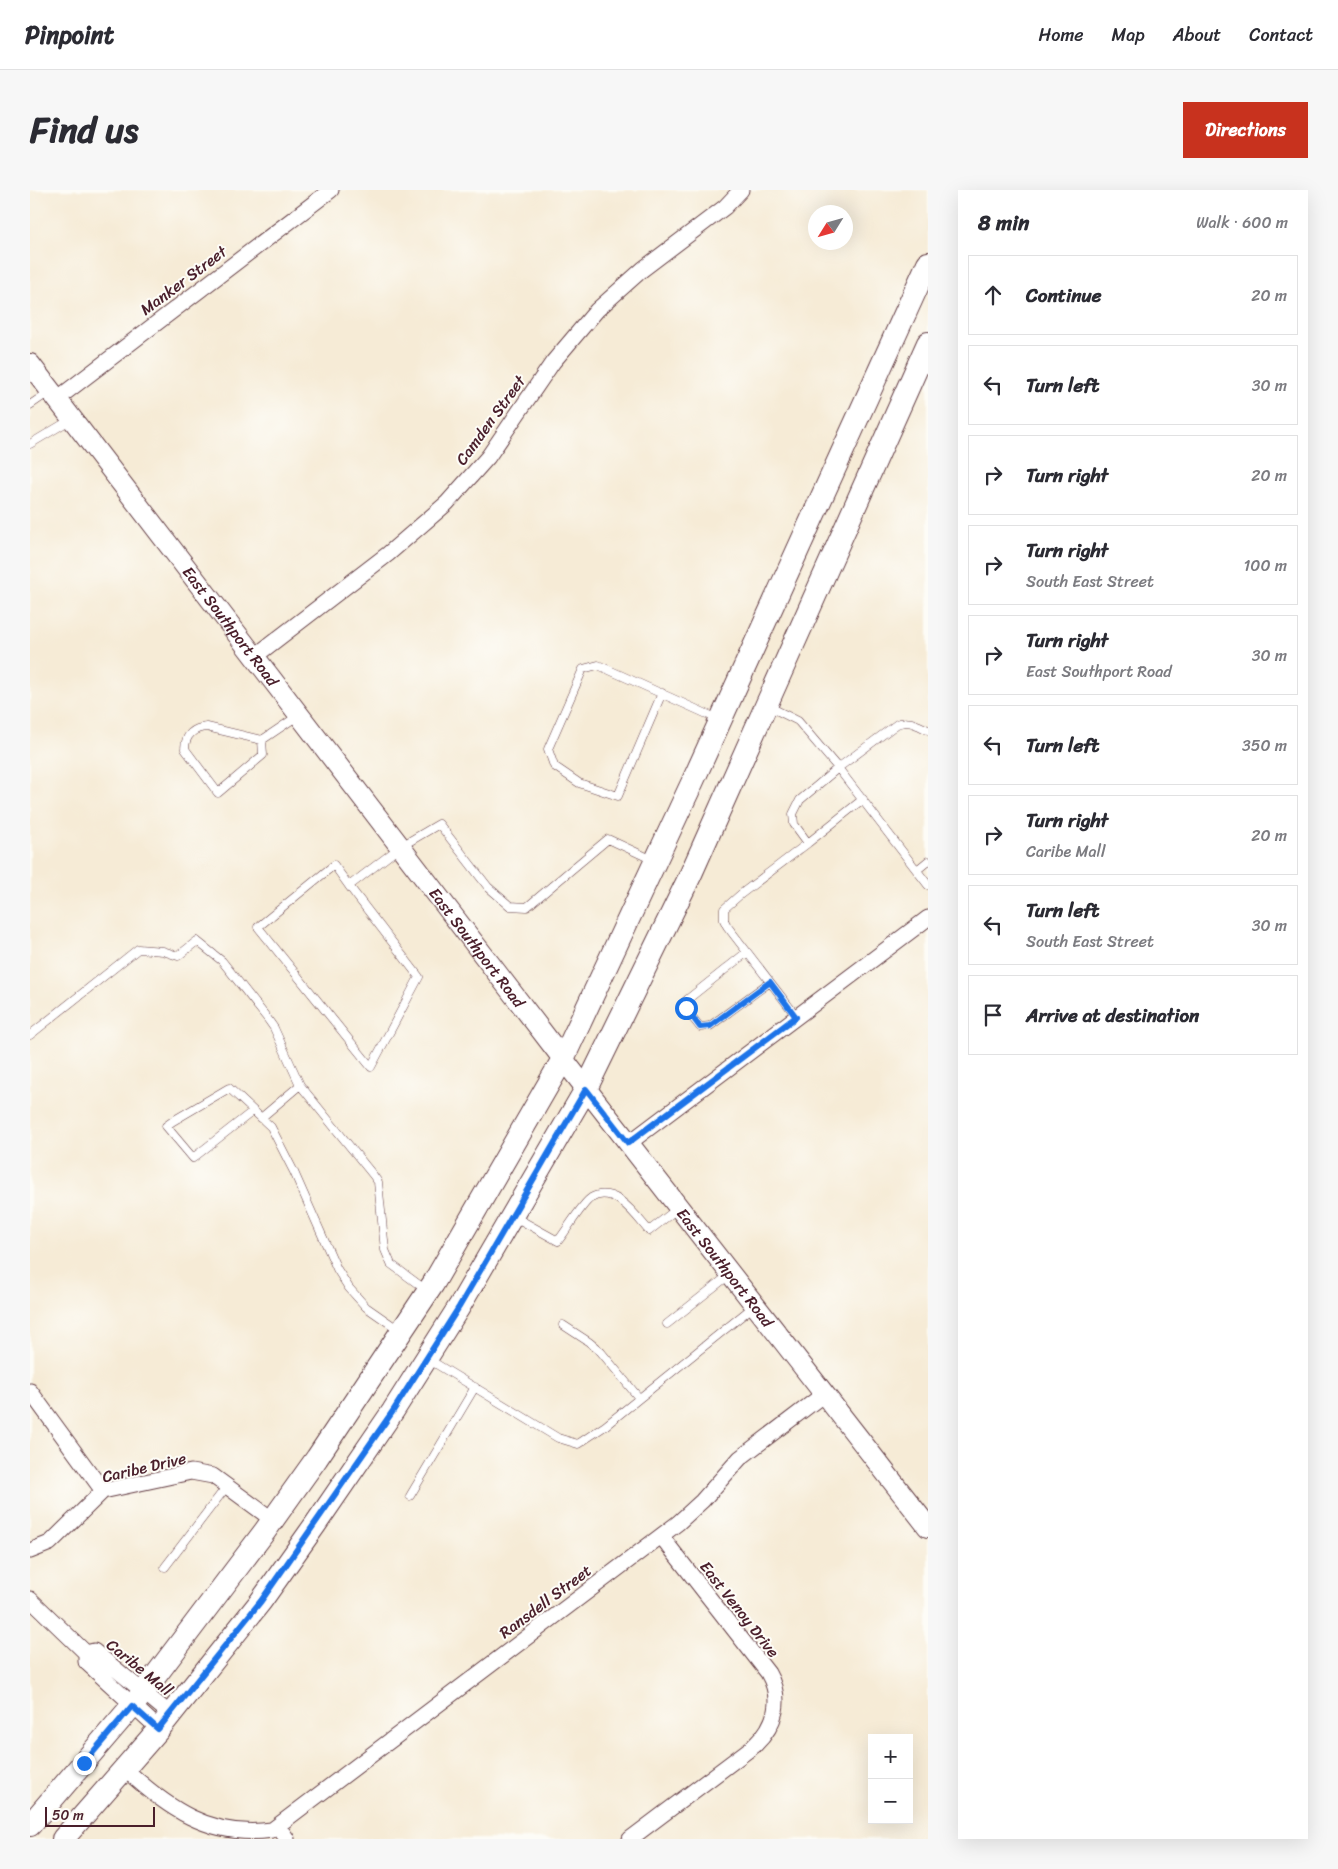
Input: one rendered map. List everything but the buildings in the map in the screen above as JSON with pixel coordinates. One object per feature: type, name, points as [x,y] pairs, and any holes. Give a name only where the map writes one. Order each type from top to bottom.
[{"type":"main road","points":[[30,1825],[137,1699],[273,1520],[317,1458],[428,1292],[563,1059],[928,263]]},
{"type":"main road","points":[[63,1839],[164,1722],[267,1594],[393,1411],[427,1358],[586,1089],[690,876],[928,343]]},
{"type":"main road","name":"East Southport Road","points":[[30,364],[586,1089],[928,1527]]},
{"type":"street","name":"Manker Street","points":[[54,395],[331,190]]},
{"type":"street","name":"Camden Street","points":[[254,657],[388,554],[447,503],[488,457],[553,362],[597,310],[643,270],[725,207],[741,190]]},
{"type":"street","points":[[628,1143],[928,918]]},
{"type":"street","points":[[30,1392],[103,1491]]},
{"type":"street","name":"Ransdell Street","points":[[124,1769],[179,1819],[199,1830],[226,1838],[247,1838],[260,1835],[278,1826],[661,1536],[698,1505],[740,1458],[824,1394]]},
{"type":"street","name":"Caribe Drive","points":[[30,1551],[50,1544],[103,1491],[191,1472],[213,1476],[273,1520]]},
{"type":"street","name":"East Venoy Drive","points":[[630,1839],[755,1745],[769,1730],[777,1711],[776,1691],[768,1673],[661,1536]]},
{"type":"street","name":"Caribe Mall","points":[[30,1599],[86,1653],[86,1662],[137,1699],[164,1722]]},
{"type":"street","points":[[278,1826],[287,1839]]},
{"type":"lane","points":[[30,405],[54,395]]},
{"type":"lane","points":[[30,444],[72,418]]},
{"type":"lane","points":[[662,693],[618,796],[579,783],[554,766],[548,749],[583,669],[598,665],[662,693],[720,720]]},
{"type":"lane","points":[[766,705],[798,721],[838,768],[928,884]]},
{"type":"lane","points":[[262,740],[263,754],[218,793],[185,749],[185,741],[192,731],[199,728],[207,727],[262,740],[299,715]]},
{"type":"lane","points":[[808,843],[794,824],[793,814],[800,800],[838,768],[897,724],[903,721],[909,722],[928,730]]},
{"type":"lane","points":[[796,1017],[724,920],[724,909],[862,799]]},
{"type":"lane","points":[[349,886],[400,846],[439,824],[488,887],[510,906],[527,907],[608,839],[655,860]]},
{"type":"lane","points":[[917,870],[928,861]]},
{"type":"lane","points":[[334,865],[349,886],[419,977],[371,1067],[258,927],[334,865]]},
{"type":"lane","points":[[30,1034],[138,949],[162,951],[178,956],[197,941],[222,961],[267,1018],[274,1028],[300,1085],[378,1182],[385,1250],[391,1264],[428,1292]]},
{"type":"lane","points":[[747,952],[684,1003],[692,1017],[700,1027],[710,1026],[770,982]]},
{"type":"lane","points":[[261,1118],[300,1085]]},
{"type":"lane","points":[[253,1111],[193,1158],[166,1126],[173,1120],[229,1088],[271,1127],[290,1164],[337,1269],[349,1288],[366,1306],[401,1331]]},
{"type":"lane","points":[[512,1216],[558,1241],[589,1198],[602,1194],[613,1196],[630,1209],[649,1232],[678,1208]]},
{"type":"lane","points":[[667,1324],[731,1274]]},
{"type":"lane","points":[[427,1358],[558,1438],[578,1444],[605,1426],[755,1305]]},
{"type":"lane","points":[[563,1325],[601,1352],[639,1398]]},
{"type":"lane","points":[[410,1496],[475,1387]]},
{"type":"lane","points":[[165,1567],[227,1486]]},
{"type":"route","points":[[84,1763],[132,1706],[158,1729],[261,1601],[393,1411],[459,1307],[586,1089],[628,1143],[796,1017],[770,982],[710,1026],[700,1027],[686,1008]]}]
